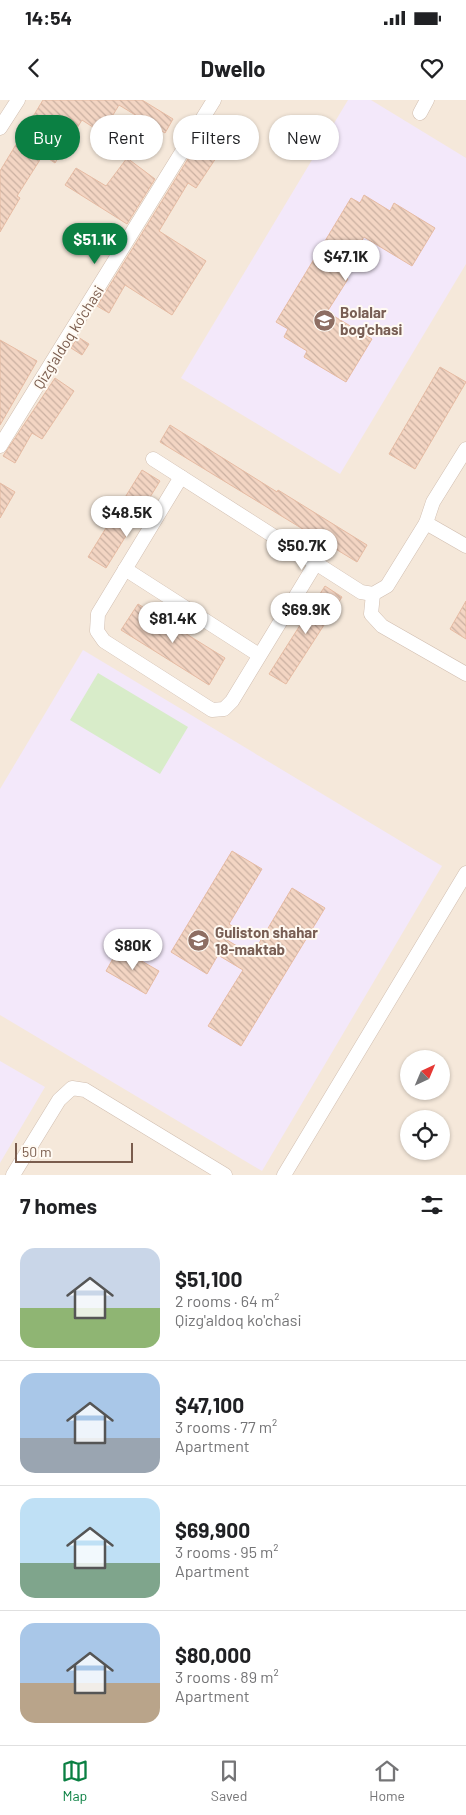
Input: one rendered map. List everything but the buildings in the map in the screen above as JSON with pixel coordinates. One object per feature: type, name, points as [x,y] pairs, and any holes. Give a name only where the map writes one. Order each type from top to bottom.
[{"type":"street","points":[[0,128],[18,100]]},
{"type":"street","name":"Qizg'aldoq ko'chasi","points":[[0,446],[214,100]]},
{"type":"street","points":[[420,113],[427,100]]},
{"type":"street","points":[[153,459],[361,592],[373,594],[387,586],[426,523],[433,502],[466,449]]},
{"type":"street","points":[[181,477],[98,614],[97,631],[104,641],[212,710],[224,709],[232,701],[316,563]]},
{"type":"street","points":[[426,523],[466,546]]},
{"type":"street","points":[[125,569],[259,655]]},
{"type":"street","points":[[373,594],[371,614],[382,626],[466,674]]},
{"type":"street","points":[[284,1175],[466,873]]},
{"type":"street","points":[[13,1175],[59,1100],[72,1088],[85,1090],[225,1175]]},
{"type":"shaded area","points":[[0,100],[466,100],[466,1175],[0,1175]]},
{"type":"shaded area","name":"Bolalar bog'chasi","points":[[348,100],[371,100],[466,158],[466,264],[340,474],[181,378],[312,160],[339,160],[339,115]]},
{"type":"shaded area","name":"Guliston shahar 18-maktab","points":[[83,650],[442,866],[262,1171],[0,1015],[0,789]]},
{"type":"shaded area","points":[[0,1061],[45,1087],[0,1163]]},
{"type":"green space","points":[[98,673],[188,727],[160,774],[70,720]]},
{"type":"place","name":"Bolalar bog'chasi","points":[[324,321]]},
{"type":"place","name":"Guliston shahar 18-maktab","points":[[199,941]]}]
